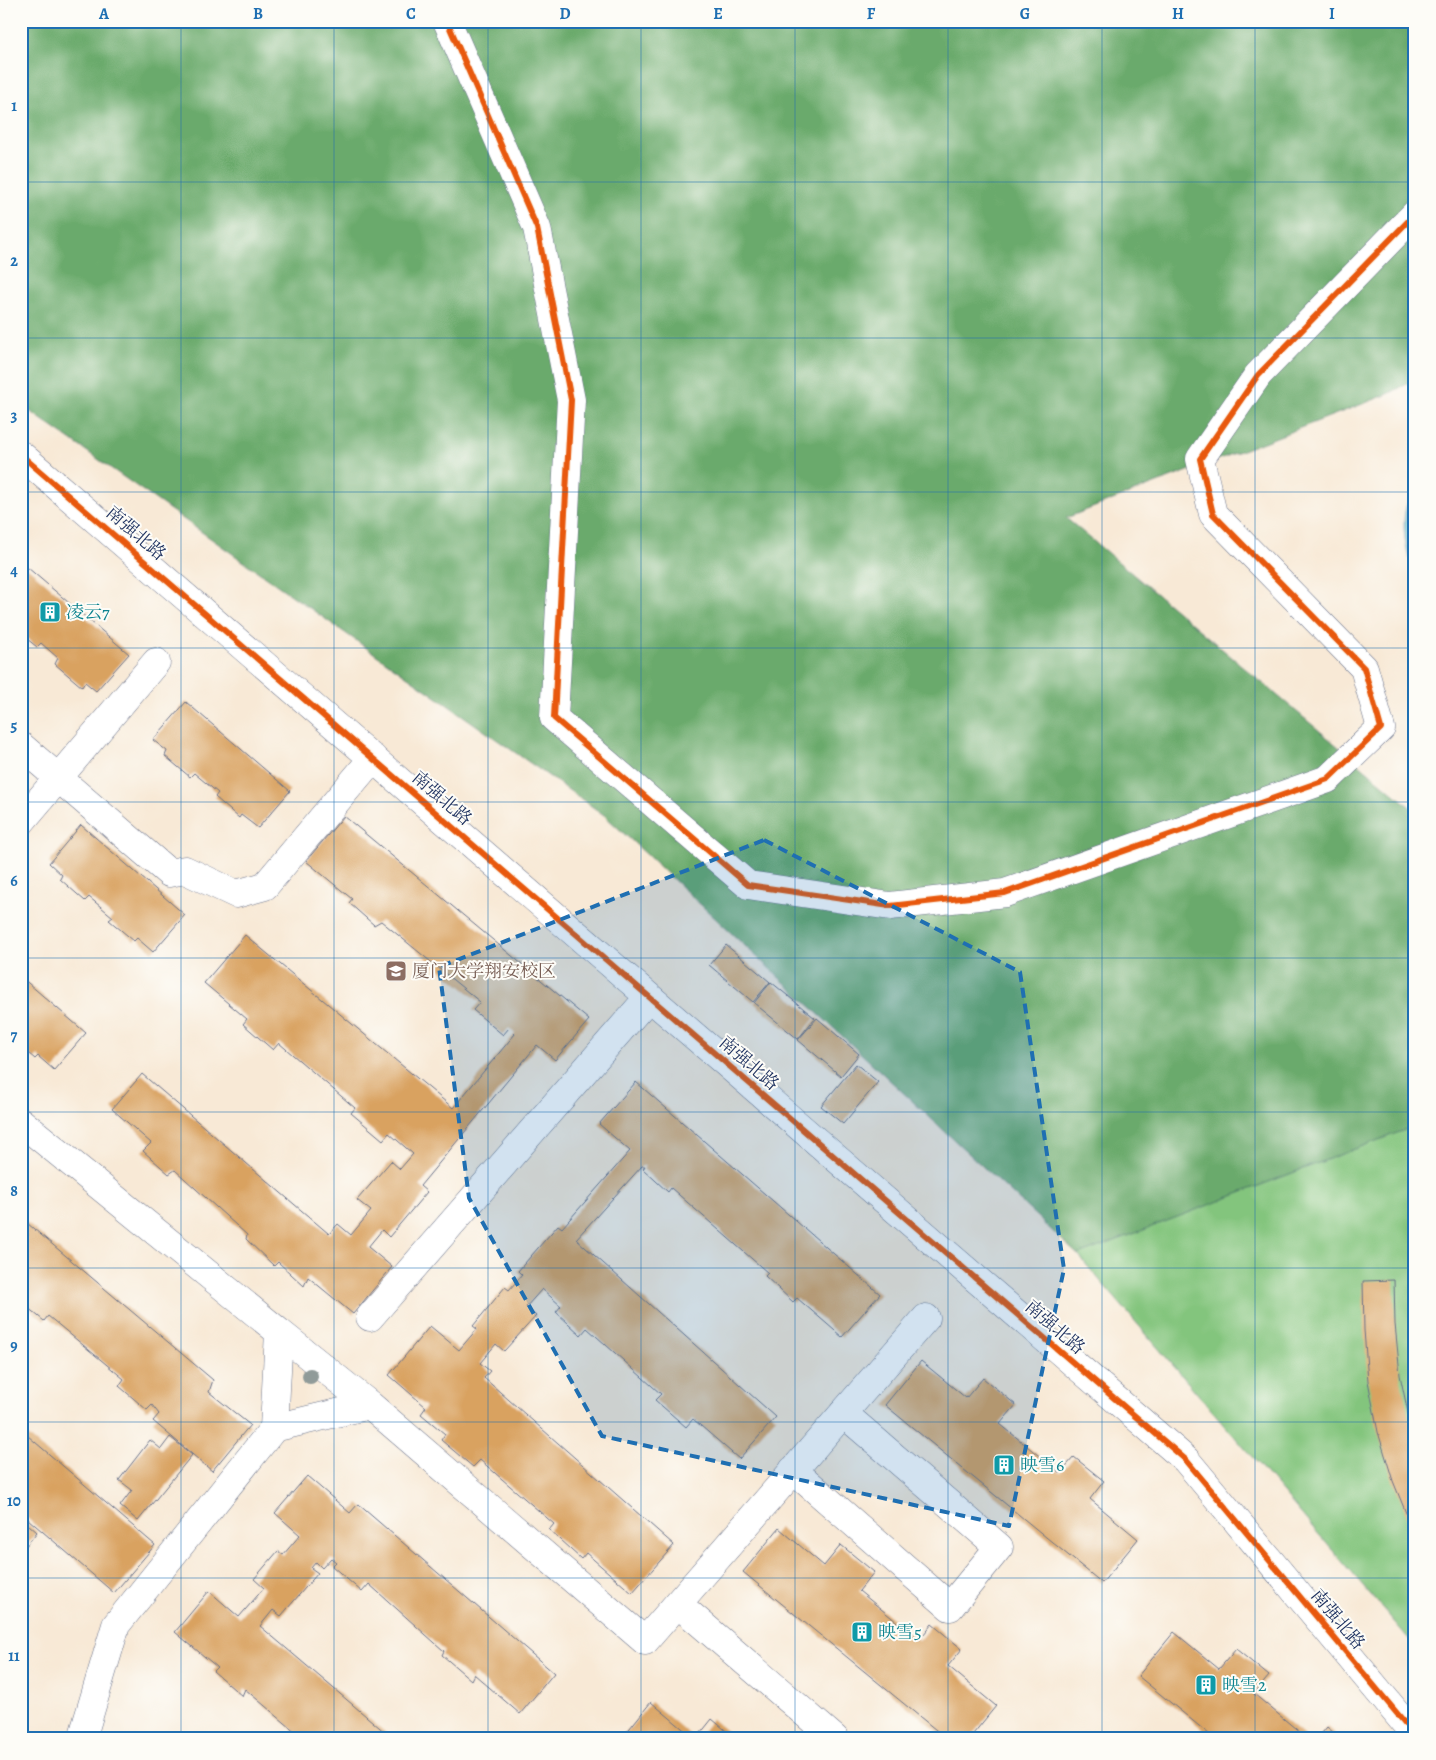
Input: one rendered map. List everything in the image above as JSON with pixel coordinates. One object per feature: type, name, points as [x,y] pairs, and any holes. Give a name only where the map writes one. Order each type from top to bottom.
[{"type":"street","points":[[447,21],[537,228],[571,400],[554,718],[748,885],[890,906],[1005,893],[1328,779],[1381,728],[1364,668],[1213,514],[1200,459],[1258,375],[1415,214]]},
{"type":"street","name":"南强北路","points":[[21,455],[1186,1460],[1415,1734]]},
{"type":"street","points":[[21,822],[156,662]]},
{"type":"street","points":[[21,746],[169,873],[185,870],[236,894],[265,886],[373,758]]},
{"type":"street","points":[[370,1317],[649,997]]},
{"type":"street","points":[[21,1122],[370,1405],[644,1642],[926,1318]]},
{"type":"street","points":[[82,1739],[116,1625],[274,1428],[279,1332]]},
{"type":"street","points":[[274,1428],[370,1405]]},
{"type":"street","points":[[793,1470],[950,1607],[999,1547],[843,1413]]},
{"type":"street","points":[[678,1604],[836,1739]]},
{"type":"highlighted area","points":[[764,840],[1020,972],[1064,1269],[1009,1526],[602,1436],[469,1198],[439,967]]},
{"type":"green space","points":[[21,21],[1415,21],[1415,380],[1386,395],[1066,518],[1415,811],[1415,1126],[1078,1255],[604,815],[21,405]]},
{"type":"green space","points":[[1415,1126],[1415,1646],[1078,1255]]},
{"type":"water","points":[[1415,488],[1415,573],[1405,542],[1404,519],[1409,497]]},
{"type":"building","name":"凌云7","points":[[21,562],[129,654],[96,691],[85,682],[82,687],[55,664],[58,658],[41,643],[37,647],[21,634]]},
{"type":"building","points":[[186,702],[290,791],[258,828],[241,815],[239,818],[215,797],[218,793],[194,773],[190,777],[165,756],[167,751],[153,740]]},
{"type":"building","points":[[344,816],[589,1020],[555,1060],[537,1045],[420,1186],[427,1192],[389,1237],[382,1230],[368,1247],[392,1267],[353,1314],[308,1277],[304,1286],[278,1262],[274,1266],[246,1239],[247,1235],[175,1170],[169,1174],[143,1151],[151,1143],[112,1109],[142,1074],[329,1234],[338,1224],[351,1235],[371,1211],[357,1200],[391,1161],[400,1169],[413,1154],[389,1133],[383,1140],[351,1113],[355,1108],[279,1043],[273,1050],[243,1024],[247,1019],[204,983],[245,935],[453,1108],[515,1034],[509,1028],[503,1035],[473,1010],[480,1002],[381,921],[374,925],[349,903],[352,899],[306,861]]},
{"type":"building","points":[[81,825],[185,915],[153,952],[137,938],[134,941],[109,920],[113,917],[89,897],[85,901],[60,879],[62,875],[49,863]]},
{"type":"building","points":[[726,945],[770,982],[753,1002],[709,965]]},
{"type":"building","points":[[21,977],[86,1033],[54,1070],[38,1056],[35,1059],[21,1047]]},
{"type":"building","points":[[771,982],[815,1018],[798,1039],[754,1003]]},
{"type":"building","points":[[817,1018],[859,1054],[841,1076],[798,1040]]},
{"type":"building","points":[[856,1064],[878,1082],[843,1124],[821,1106]]},
{"type":"building","points":[[636,1082],[880,1294],[842,1337],[797,1298],[793,1302],[765,1276],[768,1273],[671,1188],[668,1192],[643,1169],[645,1166],[642,1166],[576,1239],[776,1417],[739,1459],[693,1419],[686,1427],[655,1400],[661,1394],[587,1328],[581,1335],[556,1312],[561,1306],[542,1289],[526,1307],[536,1316],[504,1351],[496,1344],[480,1363],[490,1371],[484,1378],[674,1545],[632,1593],[586,1553],[581,1559],[549,1530],[554,1524],[480,1460],[473,1467],[441,1440],[445,1434],[421,1414],[426,1407],[389,1375],[430,1326],[459,1350],[477,1329],[473,1326],[505,1287],[509,1290],[522,1275],[518,1271],[558,1225],[562,1228],[630,1151],[599,1124]]},
{"type":"building","points":[[21,1218],[213,1380],[209,1392],[250,1425],[212,1471],[153,1421],[159,1414],[152,1405],[147,1410],[119,1386],[124,1379],[48,1316],[44,1321],[21,1302]]},
{"type":"building","points":[[1394,1280],[1395,1324],[1400,1375],[1415,1446],[1415,1535],[1393,1481],[1378,1432],[1368,1381],[1363,1281]]},
{"type":"building","name":"映雪6","points":[[921,1361],[966,1398],[983,1378],[1016,1405],[1000,1424],[1060,1473],[1074,1457],[1104,1481],[1090,1499],[1138,1539],[1102,1583],[885,1405]]},
{"type":"building","points":[[21,1430],[155,1545],[114,1593],[21,1513]]},
{"type":"building","points":[[170,1437],[192,1455],[138,1521],[120,1506],[132,1490],[119,1480],[150,1440],[161,1449]]},
{"type":"building","points":[[307,1476],[350,1513],[358,1504],[554,1673],[520,1714],[474,1674],[471,1680],[442,1655],[444,1651],[369,1584],[362,1592],[332,1566],[336,1562],[331,1558],[322,1568],[316,1562],[311,1568],[318,1573],[281,1616],[273,1610],[260,1626],[393,1739],[304,1739],[245,1689],[242,1696],[213,1671],[217,1667],[175,1632],[209,1591],[239,1617],[264,1588],[254,1579],[278,1551],[283,1555],[300,1535],[275,1513]]},
{"type":"building","points":[[21,1518],[37,1532],[21,1552]]},
{"type":"building","name":"映雪5","points":[[779,1528],[824,1566],[841,1545],[874,1572],[859,1591],[919,1640],[932,1624],[962,1649],[948,1666],[996,1706],[969,1739],[947,1739],[743,1572]]},
{"type":"building","name":"映雪2","points":[[1174,1632],[1219,1669],[1236,1649],[1269,1676],[1254,1694],[1308,1739],[1215,1739],[1138,1676]]},
{"type":"building","points":[[651,1702],[695,1739],[621,1739]]},
{"type":"building","points":[[712,1719],[736,1739],[696,1739]]},
{"type":"building","points":[[1327,1727],[1341,1739],[1317,1739]]},
{"type":"cycle path","points":[[447,21],[537,228],[571,400],[554,718],[748,885],[890,906],[1005,893],[1328,779],[1381,728],[1364,668],[1213,514],[1200,459],[1258,375],[1415,214]]},
{"type":"cycle path","points":[[21,455],[1186,1460],[1415,1735]]},
{"type":"place","name":"凌云7","points":[[50,612]]},
{"type":"place","name":"厦门大学翔安校区","points":[[396,971]]},
{"type":"place","name":"映雪6","points":[[1004,1465]]},
{"type":"place","name":"映雪5","points":[[862,1632]]},
{"type":"place","name":"映雪2","points":[[1206,1685]]}]
